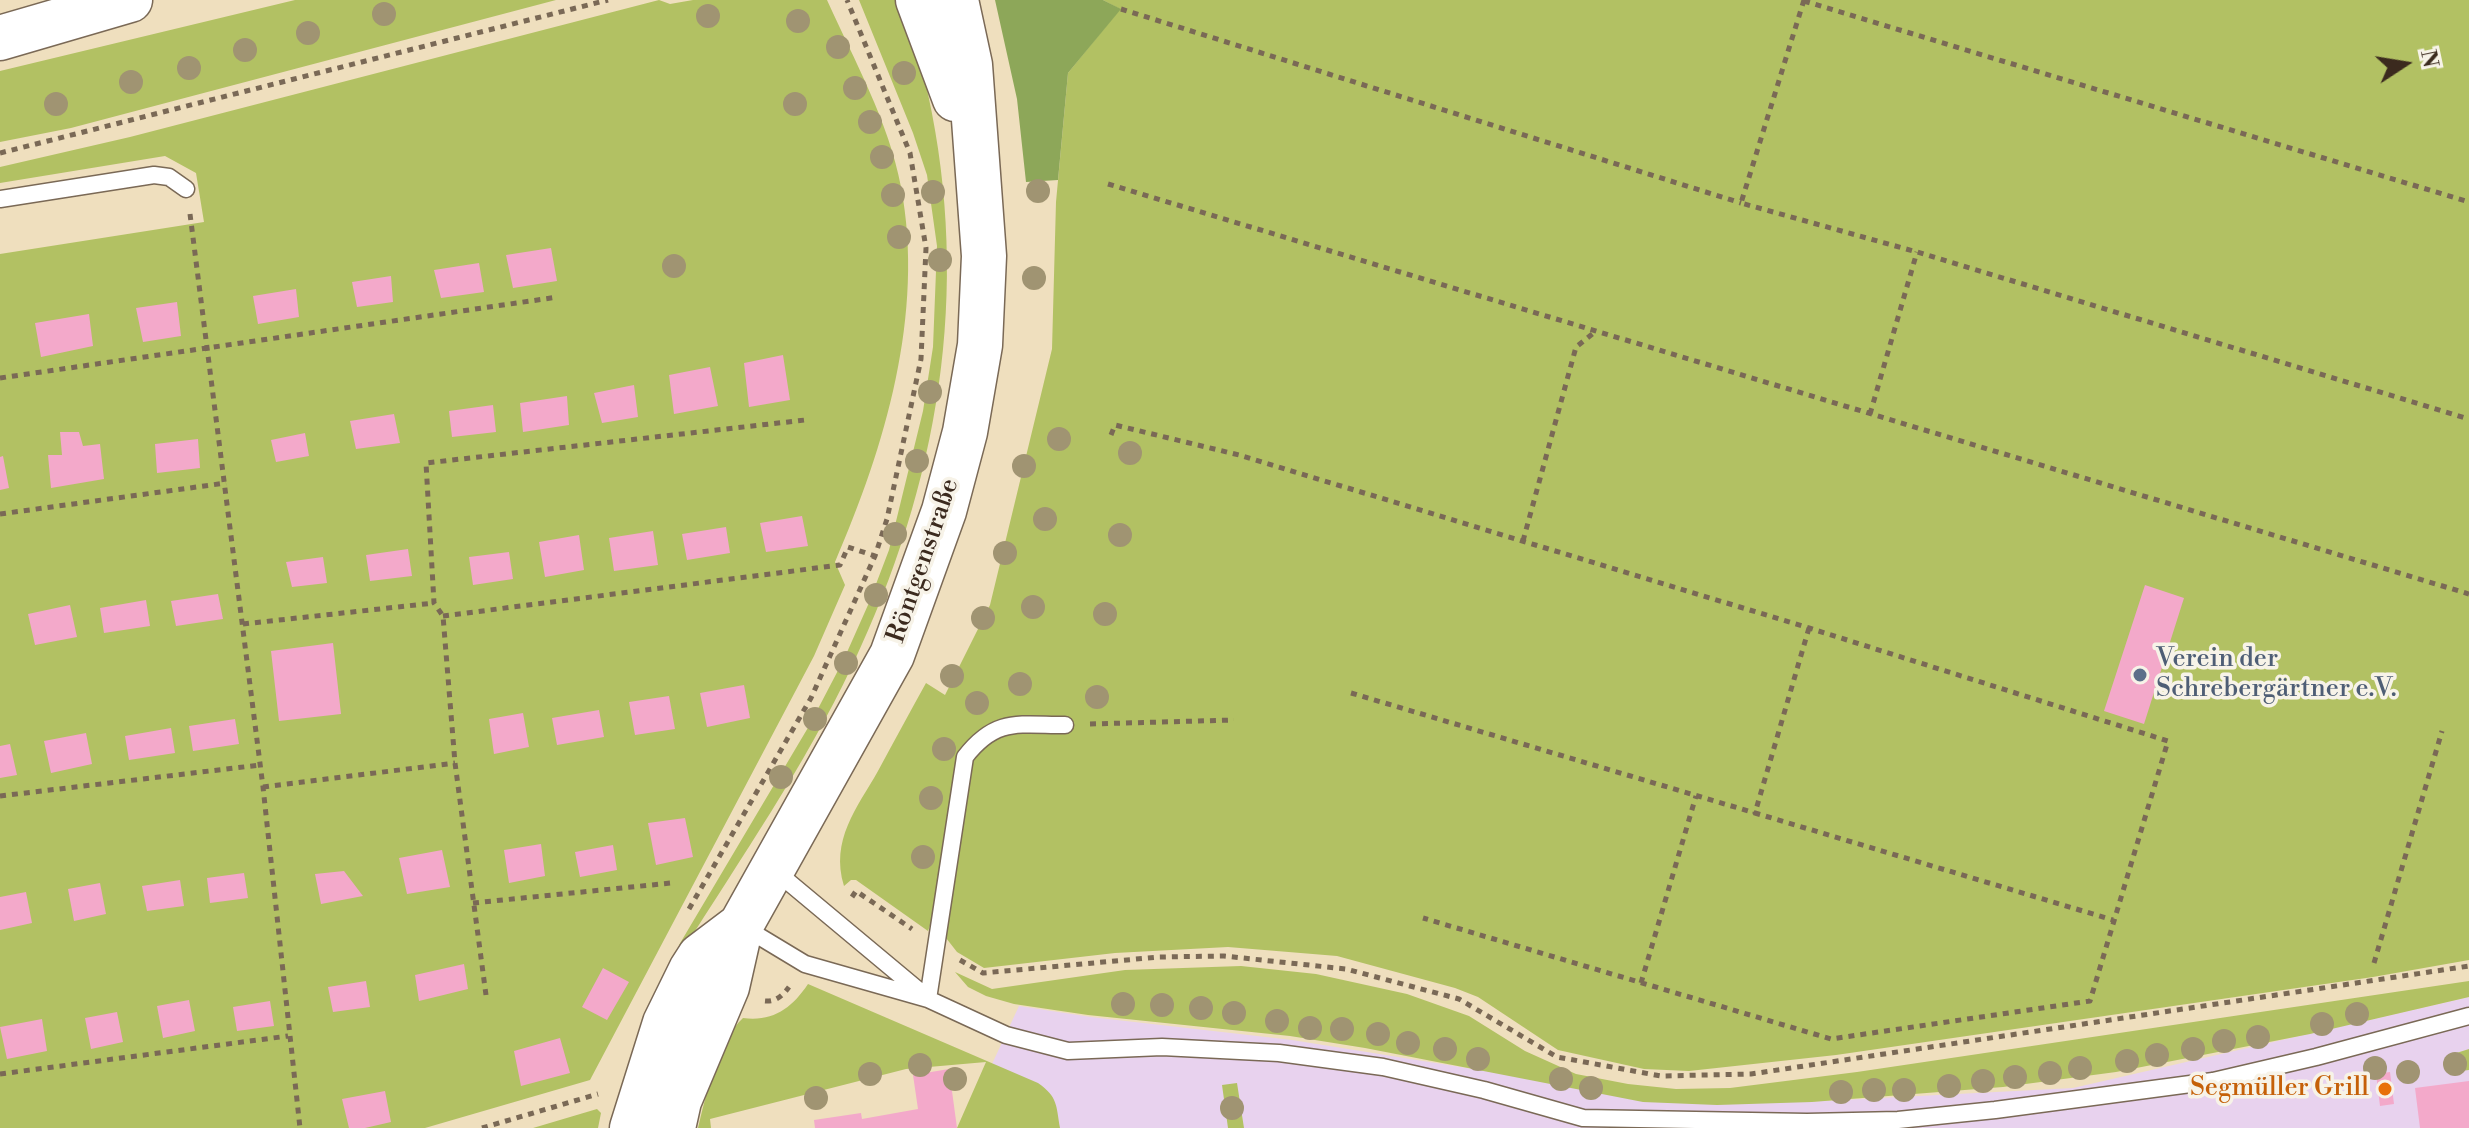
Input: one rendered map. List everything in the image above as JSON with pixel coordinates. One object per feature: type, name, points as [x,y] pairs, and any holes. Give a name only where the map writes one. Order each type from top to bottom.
[{"type":"street","points":[[0,38],[130,0]]},
{"type":"street","name":"Röntgenstraße","points":[[918,0],[978,161]]},
{"type":"street","name":"Röntgenstraße","points":[[673,1128],[679,1101],[727,987],[741,925],[892,655],[944,511],[965,432],[980,345],[984,256],[970,65],[956,0]]},
{"type":"street","name":"Röntgenstraße","points":[[632,1128],[665,1023],[691,970],[700,956],[741,925]]},
{"type":"lane","points":[[0,199],[154,175],[169,177],[186,189]]},
{"type":"lane","points":[[928,999],[965,757],[980,738],[1005,725],[1065,725]]},
{"type":"lane","points":[[773,869],[928,999]]},
{"type":"lane","points":[[741,925],[805,964],[928,999],[1006,1035],[1068,1051],[1162,1047],[1279,1053],[1383,1067],[1484,1090],[1583,1118],[1701,1122],[1898,1120],[2213,1081],[2469,1016]]},
{"type":"path","points":[[0,153],[608,0]]},
{"type":"path","points":[[684,918],[811,698],[875,556],[887,519],[921,359],[926,248],[910,153],[847,0]]},
{"type":"path","points":[[1741,203],[1803,0],[2469,202]]},
{"type":"path","points":[[1121,9],[1741,203],[1917,252],[2469,419]]},
{"type":"path","points":[[1108,184],[2469,594]]},
{"type":"path","points":[[186,189],[263,787],[300,1128]]},
{"type":"path","points":[[1870,414],[1917,252]]},
{"type":"path","points":[[0,378],[558,297]]},
{"type":"path","points":[[1523,541],[1576,347],[1597,330]]},
{"type":"path","points":[[486,995],[455,763],[443,616],[434,603],[426,463],[805,420]]},
{"type":"path","points":[[1111,435],[1115,425],[1239,455],[2168,741],[2090,1001],[1831,1039],[1423,918]]},
{"type":"path","points":[[0,514],[226,483]]},
{"type":"path","points":[[443,616],[840,565],[848,547],[875,556]]},
{"type":"path","points":[[243,624],[434,603]]},
{"type":"path","points":[[1755,813],[1809,628]]},
{"type":"path","points":[[1351,693],[2113,920]]},
{"type":"path","points":[[1065,725],[1234,720]]},
{"type":"path","points":[[2374,963],[2442,731]]},
{"type":"path","points":[[263,787],[455,763]]},
{"type":"path","points":[[0,796],[260,765]]},
{"type":"path","points":[[1641,983],[1696,796]]},
{"type":"path","points":[[473,903],[671,883]]},
{"type":"path","points":[[983,973],[1159,957],[1224,956],[1346,969],[1459,999],[1557,1057],[1661,1076],[1751,1074],[2469,966]]},
{"type":"path","points":[[0,1074],[289,1036]]},
{"type":"path","points":[[482,1128],[611,1090]]},
{"type":"shaded area","points":[[2469,997],[2469,1128],[975,1128],[992,1064],[1019,1006],[1292,1040],[1623,1093],[1803,1102],[2073,1088]]},
{"type":"green space","points":[[295,0],[556,0],[71,128],[0,142],[0,71]]},
{"type":"green space","points":[[659,0],[670,4],[693,0],[827,0],[870,92],[895,163],[907,235],[908,283],[896,379],[884,426],[870,473],[835,562],[845,585],[814,656],[590,1080],[425,1128],[0,1128],[0,254],[204,222],[196,173],[165,156],[0,183],[0,167],[130,137]]},
{"type":"green space","points":[[859,0],[904,0],[928,94],[941,168],[946,241],[946,314],[939,386],[926,457],[907,528],[882,597],[834,703],[793,776],[682,952],[679,945],[809,726],[844,659],[889,550],[923,411],[933,347],[937,246],[927,175]]},
{"type":"green space","points":[[995,0],[1103,0],[1121,9],[1068,73],[1058,180],[1026,182],[1017,99]]},
{"type":"green space","points":[[1103,0],[2469,0],[2469,960],[2373,977],[1836,1055],[1689,1071],[1644,1069],[1558,1050],[1478,997],[1337,956],[1228,947],[1115,953],[984,968],[957,952],[932,920],[928,931],[856,880],[844,886],[840,854],[854,812],[926,683],[945,695],[990,605],[1052,349],[1056,202],[1068,73],[1120,9]]},
{"type":"green space","points":[[1241,966],[1316,974],[1407,994],[1469,1016],[1525,1051],[1576,1074],[1676,1089],[1730,1088],[1857,1072],[2469,981],[2469,997],[2310,1034],[2116,1072],[2003,1087],[1812,1102],[1717,1105],[1643,1102],[1290,1036],[1088,1015],[1014,1004],[968,987],[955,972],[992,989],[1125,970]]},
{"type":"green space","points":[[808,984],[1038,1083],[1053,1097],[1060,1128],[957,1128],[986,1062],[906,1069],[710,1119],[711,1128],[698,1128],[714,1069],[735,1027],[743,1018],[764,1018],[781,1012]]},
{"type":"green space","points":[[2469,1049],[2469,1070],[2452,1072],[2450,1055]]},
{"type":"green space","points":[[1237,1083],[1244,1128],[1228,1128],[1222,1085]]},
{"type":"green space","points":[[597,1109],[601,1113],[598,1128],[533,1128]]},
{"type":"building","points":[[551,248],[557,281],[513,288],[506,255]]},
{"type":"building","points":[[479,263],[484,292],[441,298],[434,270]]},
{"type":"building","points":[[391,276],[393,302],[357,307],[352,282]]},
{"type":"building","points":[[296,289],[299,317],[258,324],[253,296]]},
{"type":"building","points":[[177,302],[181,336],[143,342],[136,308]]},
{"type":"building","points":[[89,314],[93,346],[41,357],[35,323]]},
{"type":"building","points":[[783,355],[790,400],[749,407],[744,363]]},
{"type":"building","points":[[710,367],[718,406],[674,414],[669,375]]},
{"type":"building","points":[[634,385],[638,417],[602,423],[594,393]]},
{"type":"building","points":[[567,396],[569,425],[523,432],[520,403]]},
{"type":"building","points":[[493,405],[496,432],[452,437],[449,411]]},
{"type":"building","points":[[394,414],[400,443],[356,449],[350,421]]},
{"type":"building","points":[[60,432],[79,432],[83,446],[100,444],[104,479],[51,488],[48,455],[62,455]]},
{"type":"building","points":[[305,433],[309,456],[276,462],[271,440]]},
{"type":"building","points":[[198,439],[200,468],[157,473],[155,444]]},
{"type":"building","points":[[3,456],[9,488],[0,490],[0,457]]},
{"type":"building","points":[[802,516],[808,546],[766,552],[760,523]]},
{"type":"building","points":[[726,527],[730,553],[687,560],[682,534]]},
{"type":"building","points":[[653,531],[658,565],[614,571],[609,538]]},
{"type":"building","points":[[579,535],[584,570],[545,577],[539,542]]},
{"type":"building","points":[[408,549],[412,576],[370,581],[366,555]]},
{"type":"building","points":[[509,552],[513,579],[473,585],[469,557]]},
{"type":"building","points":[[323,557],[327,583],[292,587],[286,562]]},
{"type":"building","points":[[2145,585],[2184,598],[2144,724],[2104,711]]},
{"type":"building","points":[[218,594],[223,619],[176,626],[171,601]]},
{"type":"building","points":[[146,600],[150,626],[104,633],[100,608]]},
{"type":"building","points":[[70,605],[77,637],[35,645],[28,614]]},
{"type":"building","points":[[333,643],[341,714],[279,721],[271,651]]},
{"type":"building","points":[[744,685],[750,718],[707,727],[700,693]]},
{"type":"building","points":[[669,696],[675,729],[635,735],[629,702]]},
{"type":"building","points":[[599,710],[604,737],[557,745],[552,718]]},
{"type":"building","points":[[523,713],[529,747],[494,754],[489,719]]},
{"type":"building","points":[[235,719],[239,744],[193,751],[189,726]]},
{"type":"building","points":[[171,728],[175,753],[129,760],[125,736]]},
{"type":"building","points":[[86,733],[92,764],[51,773],[44,741]]},
{"type":"building","points":[[10,744],[17,775],[0,778],[0,746]]},
{"type":"building","points":[[685,818],[693,857],[656,865],[648,823]]},
{"type":"building","points":[[541,844],[545,876],[509,883],[504,850]]},
{"type":"building","points":[[613,845],[617,870],[580,877],[575,852]]},
{"type":"building","points":[[442,850],[450,887],[407,894],[399,858]]},
{"type":"building","points":[[344,871],[363,896],[321,904],[315,874]]},
{"type":"building","points":[[244,873],[248,898],[210,903],[207,878]]},
{"type":"building","points":[[180,880],[184,906],[147,911],[142,886]]},
{"type":"building","points":[[100,883],[106,914],[74,921],[68,889]]},
{"type":"building","points":[[26,892],[32,923],[0,930],[0,897]]},
{"type":"building","points":[[464,964],[468,989],[419,1001],[415,975]]},
{"type":"building","points":[[603,968],[629,982],[607,1020],[582,1007]]},
{"type":"building","points":[[366,981],[370,1007],[333,1012],[328,987]]},
{"type":"building","points":[[189,1000],[195,1031],[163,1038],[157,1006]]},
{"type":"building","points":[[270,1001],[274,1026],[237,1031],[233,1007]]},
{"type":"building","points":[[117,1012],[123,1042],[91,1049],[85,1018]]},
{"type":"building","points":[[42,1019],[47,1051],[7,1059],[0,1027]]},
{"type":"building","points":[[560,1038],[570,1073],[521,1086],[514,1051]]},
{"type":"building","points":[[949,1069],[957,1128],[815,1128],[814,1120],[861,1113],[862,1119],[918,1109],[913,1075]]},
{"type":"building","name":"Segmüller Grill","points":[[2390,1072],[2394,1104],[2380,1106],[2376,1074]]},
{"type":"building","points":[[2469,1081],[2469,1128],[2420,1128],[2415,1088]]},
{"type":"building","points":[[385,1091],[391,1122],[349,1128],[342,1099]]},
{"type":"place","name":"Verein der Schrebergärtner e.V.","points":[[2140,675]]},
{"type":"place","name":"Segmüller Grill","points":[[2385,1089]]}]
